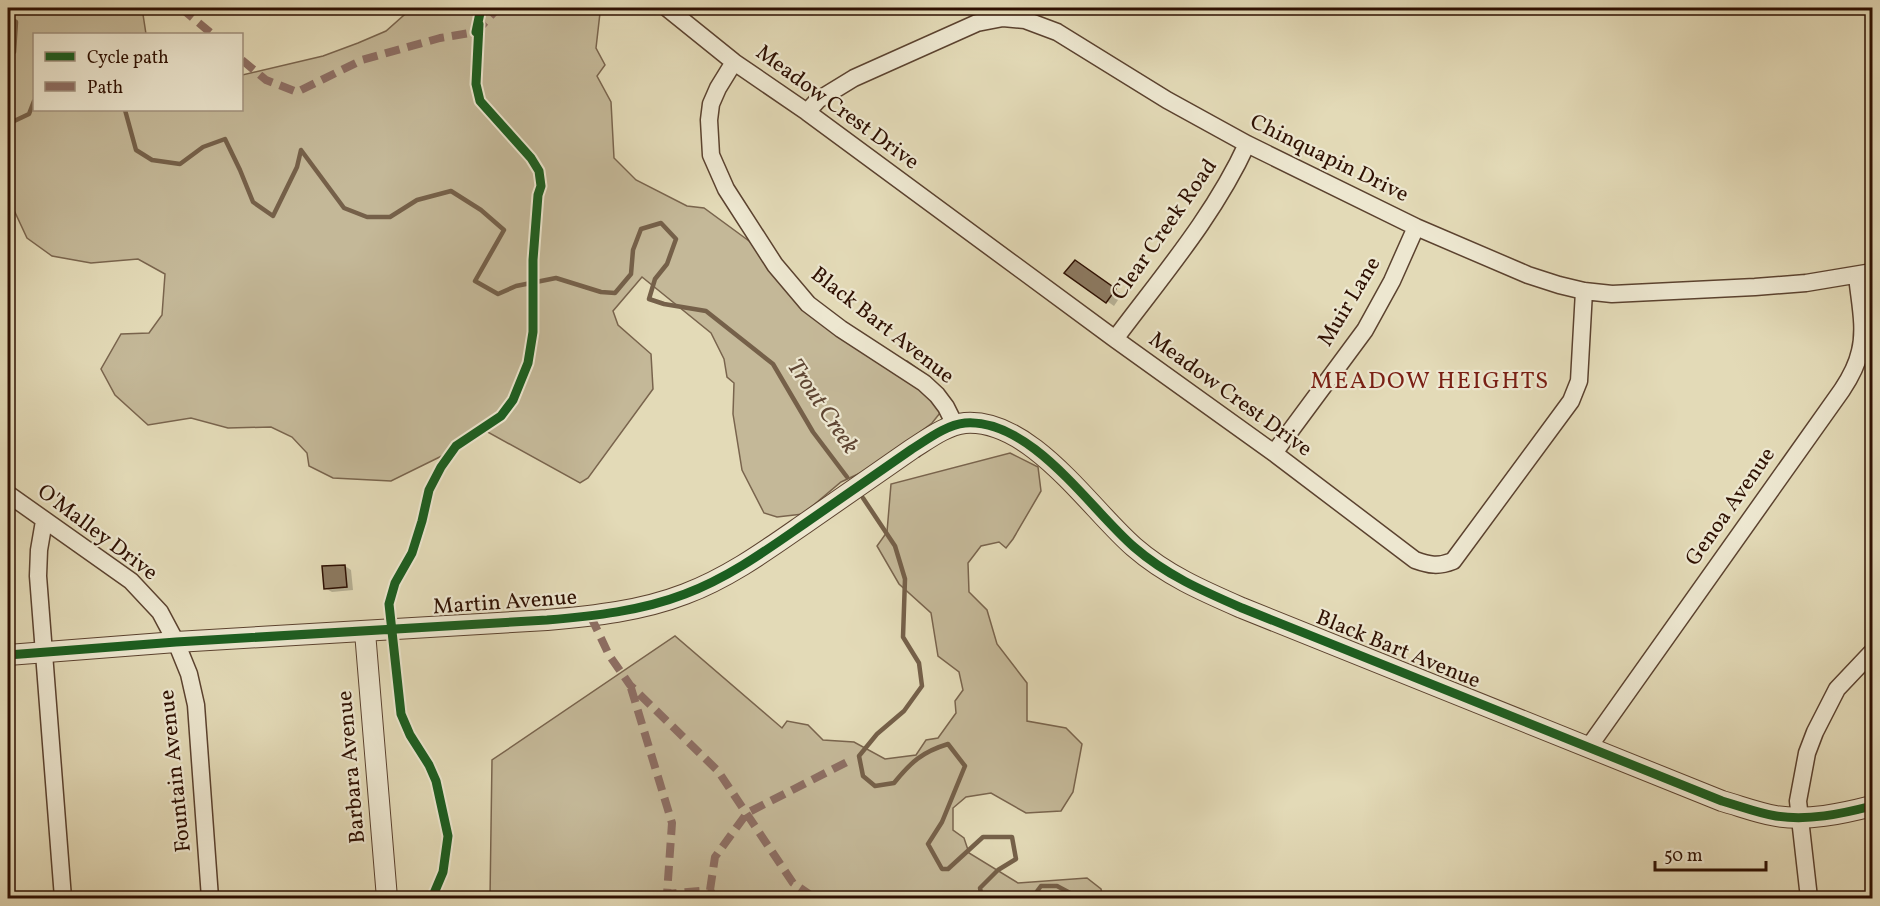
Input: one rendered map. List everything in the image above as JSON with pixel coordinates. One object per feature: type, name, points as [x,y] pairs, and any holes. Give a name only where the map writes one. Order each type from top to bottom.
[{"type":"street","name":"Meadow Crest Drive","points":[[667,8],[734,62],[807,112],[1274,453],[1415,560],[1428,565],[1440,566],[1453,561],[1570,401],[1579,381],[1584,291]]},
{"type":"street","name":"Chinquapin Drive","points":[[807,112],[818,100],[854,78],[977,22],[1003,18],[1025,20],[1057,32],[1167,100],[1247,144],[1416,227],[1528,275],[1559,285],[1612,294],[1806,283],[1865,273]]},
{"type":"street","name":"Black Bart Avenue","points":[[734,62],[711,104],[709,120],[711,155],[726,189],[775,265],[808,304],[841,329],[924,383],[938,395],[955,425],[981,424],[998,429],[1017,437],[1052,463],[1133,546],[1165,571],[1242,608],[1722,801],[1777,816],[1800,817],[1835,815],[1872,806]]},
{"type":"street","name":"Clear Creek Road","points":[[1115,339],[1208,215],[1225,188],[1247,144]]},
{"type":"street","name":"Muir Lane","points":[[1274,453],[1365,330],[1392,280],[1416,227]]},
{"type":"street","name":"Genoa Avenue","points":[[1588,748],[1854,370],[1860,351],[1865,273]]},
{"type":"street","name":"Martin Avenue","points":[[8,655],[176,642],[591,617],[654,604],[704,586],[734,570],[775,545],[912,449],[955,425]]},
{"type":"street","name":"O'Malley Drive","points":[[8,494],[131,581],[160,612],[176,642]]},
{"type":"street","points":[[44,521],[39,550],[38,576],[63,898]]},
{"type":"street","name":"Barbara Avenue","points":[[365,632],[387,898]]},
{"type":"street","name":"Fountain Avenue","points":[[176,642],[189,674],[196,705],[210,898]]},
{"type":"street","points":[[1809,898],[1798,801],[1807,753],[1837,689],[1872,652]]},
{"type":"shaded area","points":[[8,8],[142,8],[146,33],[33,33],[33,111],[243,111],[243,75],[323,56],[358,43],[386,31],[412,8],[602,8],[596,48],[605,65],[597,76],[611,102],[614,158],[636,180],[687,206],[704,208],[760,249],[869,355],[907,361],[925,374],[940,413],[932,423],[871,468],[841,482],[803,514],[777,517],[764,513],[742,470],[733,414],[734,383],[727,377],[724,359],[711,333],[642,277],[613,311],[618,325],[651,354],[653,389],[588,478],[580,483],[486,431],[474,433],[468,442],[458,448],[391,481],[333,478],[309,466],[307,453],[292,437],[271,427],[228,428],[191,418],[148,425],[115,395],[101,369],[121,334],[149,333],[162,315],[165,274],[138,259],[91,263],[52,256],[27,238],[12,206],[8,203]]},
{"type":"shaded area","points":[[1010,453],[1038,467],[1041,491],[1006,548],[999,542],[981,546],[968,563],[969,592],[987,610],[997,644],[1027,683],[1027,721],[1066,728],[1082,744],[1073,792],[1061,811],[1026,813],[991,793],[966,797],[953,808],[953,830],[964,838],[969,853],[1018,883],[1087,878],[1101,889],[1103,898],[490,898],[492,760],[675,636],[782,728],[787,721],[808,725],[823,740],[854,742],[885,759],[916,755],[926,740],[938,738],[956,713],[955,701],[963,690],[959,672],[938,656],[931,613],[899,584],[877,546],[887,532],[891,484]]},
{"type":"building","points":[[1075,260],[1116,289],[1106,303],[1064,273]]},
{"type":"building","points":[[345,565],[347,587],[324,589],[322,566]]},
{"type":"waterway","name":"Trout Creek","points":[[8,17],[16,22],[14,52],[8,56]]},
{"type":"waterway","name":"Trout Creek","points":[[8,122],[29,114],[33,104]]},
{"type":"waterway","name":"Trout Creek","points":[[125,111],[136,150],[152,160],[180,164],[203,147],[225,139],[253,202],[273,216],[297,167],[301,150],[344,208],[367,217],[390,217],[417,200],[451,191],[481,210],[504,230],[475,281],[498,294],[516,286],[556,278],[601,292],[615,293],[631,274],[633,250],[641,229],[661,223],[676,239],[667,264],[655,279],[649,299],[664,304],[706,311],[773,364],[813,432],[847,477]]},
{"type":"waterway","name":"Trout Creek","points":[[863,498],[895,546],[905,579],[903,637],[919,663],[922,686],[904,711],[877,734],[859,756],[863,776],[875,786],[894,783],[918,759],[948,744],[965,766],[942,822],[928,844],[942,869],[948,869],[983,837],[1012,837],[1016,859],[998,870],[980,888],[982,898]]},
{"type":"waterway","name":"Trout Creek","points":[[1032,898],[1041,886],[1057,886],[1072,894],[1072,898]]},
{"type":"marked path","points":[[181,8],[211,33]]},
{"type":"marked path","points":[[243,61],[266,80],[297,92],[362,60],[440,38],[476,32],[498,8]]},
{"type":"marked path","points":[[591,617],[609,655],[630,685],[718,771],[793,883],[815,898]]},
{"type":"marked path","points":[[631,688],[672,823],[667,894],[710,890],[715,898]]},
{"type":"marked path","points":[[710,890],[715,857],[747,813],[849,761]]},
{"type":"cycle path","points":[[432,898],[443,872],[448,836],[436,781],[401,714],[389,604],[395,583],[412,553],[429,490],[441,467],[456,446],[501,416],[513,400],[528,363],[533,332],[533,260],[538,195],[541,186],[539,171],[531,158],[480,101],[476,84],[479,24],[476,32],[481,8]]},
{"type":"cycle path","points":[[8,655],[176,642],[547,620],[651,605],[702,587],[733,571],[924,441],[944,429],[965,423],[989,425],[1013,435],[1036,450],[1146,557],[1185,582],[1242,608],[1722,801],[1762,813],[1800,818],[1824,816],[1872,806]]},
{"type":"district","name":"MEADOW HEIGHTS","points":[[1430,382]]}]
